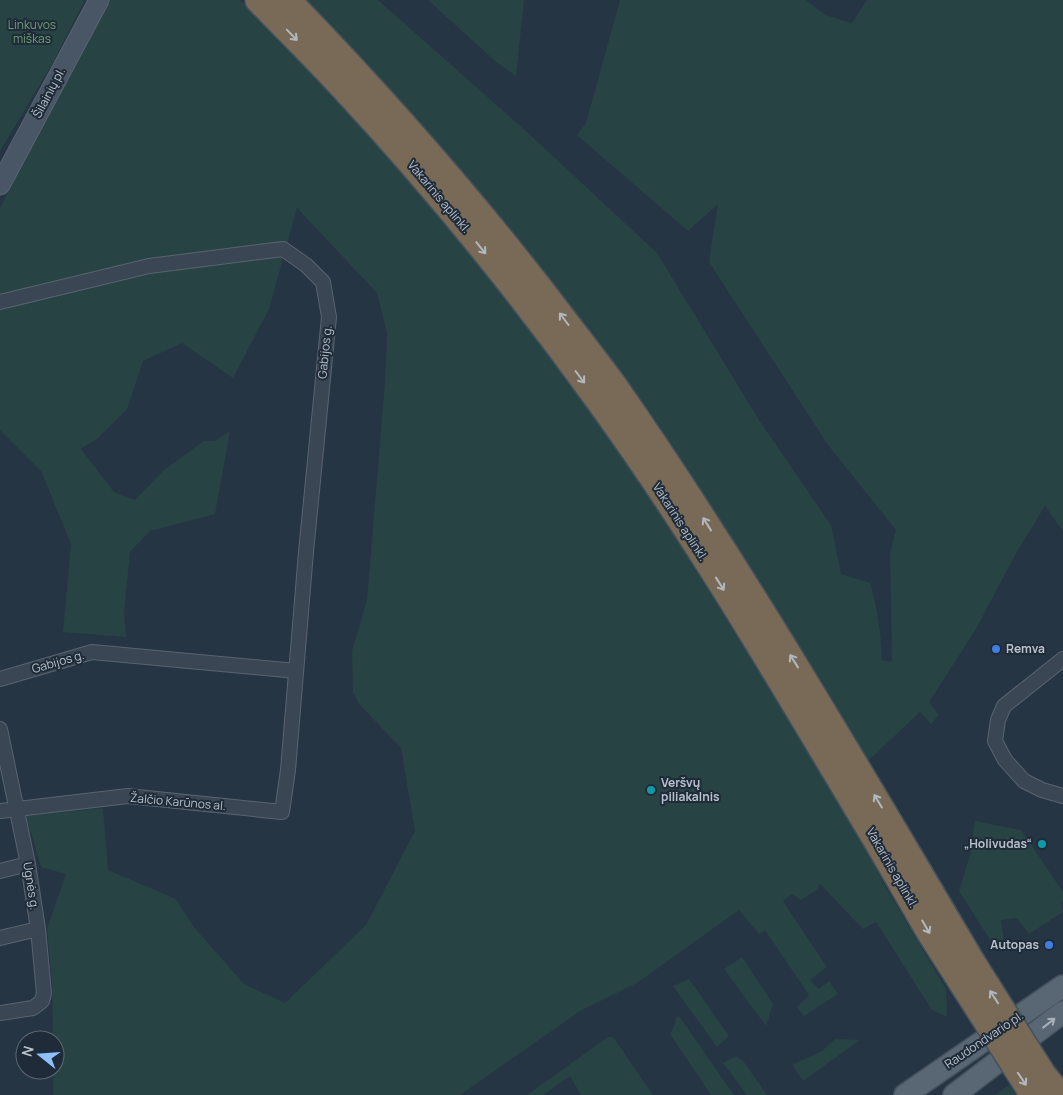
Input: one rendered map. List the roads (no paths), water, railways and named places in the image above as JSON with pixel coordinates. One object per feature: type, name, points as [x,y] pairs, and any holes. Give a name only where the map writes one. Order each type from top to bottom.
[{"type":"highway","name":"Vakarinis aplinkl.","points":[[258,0],[343,88],[433,189],[518,294],[600,403],[682,524],[782,684],[973,964],[1043,1074],[1060,1095]]},
{"type":"highway","name":"Vakarinis aplinkl.","points":[[288,0],[349,63],[442,167],[529,273],[612,383],[691,499],[799,668],[893,849],[929,932],[1033,1095]]},
{"type":"main road","name":"Raudondvario pl.","points":[[906,1095],[1063,986]]},
{"type":"main road","name":"Raudondvario pl.","points":[[954,1095],[1063,1012]]},
{"type":"street","name":"Šilainių pl.","points":[[0,185],[99,0]]},
{"type":"street","name":"Gabijos g.","points":[[0,302],[149,266],[283,250],[306,265],[323,282],[329,317],[288,770],[282,812]]},
{"type":"street","name":"Gabijos g.","points":[[0,679],[92,652],[296,671]]},
{"type":"street","points":[[1063,659],[1004,706],[998,720],[995,741],[1005,760],[1024,781],[1042,790],[1063,796]]},
{"type":"street","name":"Ugnės g.","points":[[0,729],[28,864],[38,929],[44,993],[42,1001],[33,1008],[0,1013]]},
{"type":"street","name":"Žalčio Karūnos al.","points":[[0,811],[128,796],[282,812]]},
{"type":"street","points":[[0,871],[28,864]]},
{"type":"street","points":[[0,938],[38,929]]},
{"type":"place","name":"Remva","points":[[996,649]]},
{"type":"place","name":"Veršvų piliakalnis","points":[[651,790]]},
{"type":"place","name":"„Holivudas“","points":[[1042,844]]},
{"type":"place","name":"Autopas","points":[[1049,945]]},
{"type":"park label","name":"Linkuvos miškas","points":[[32,32]]}]
